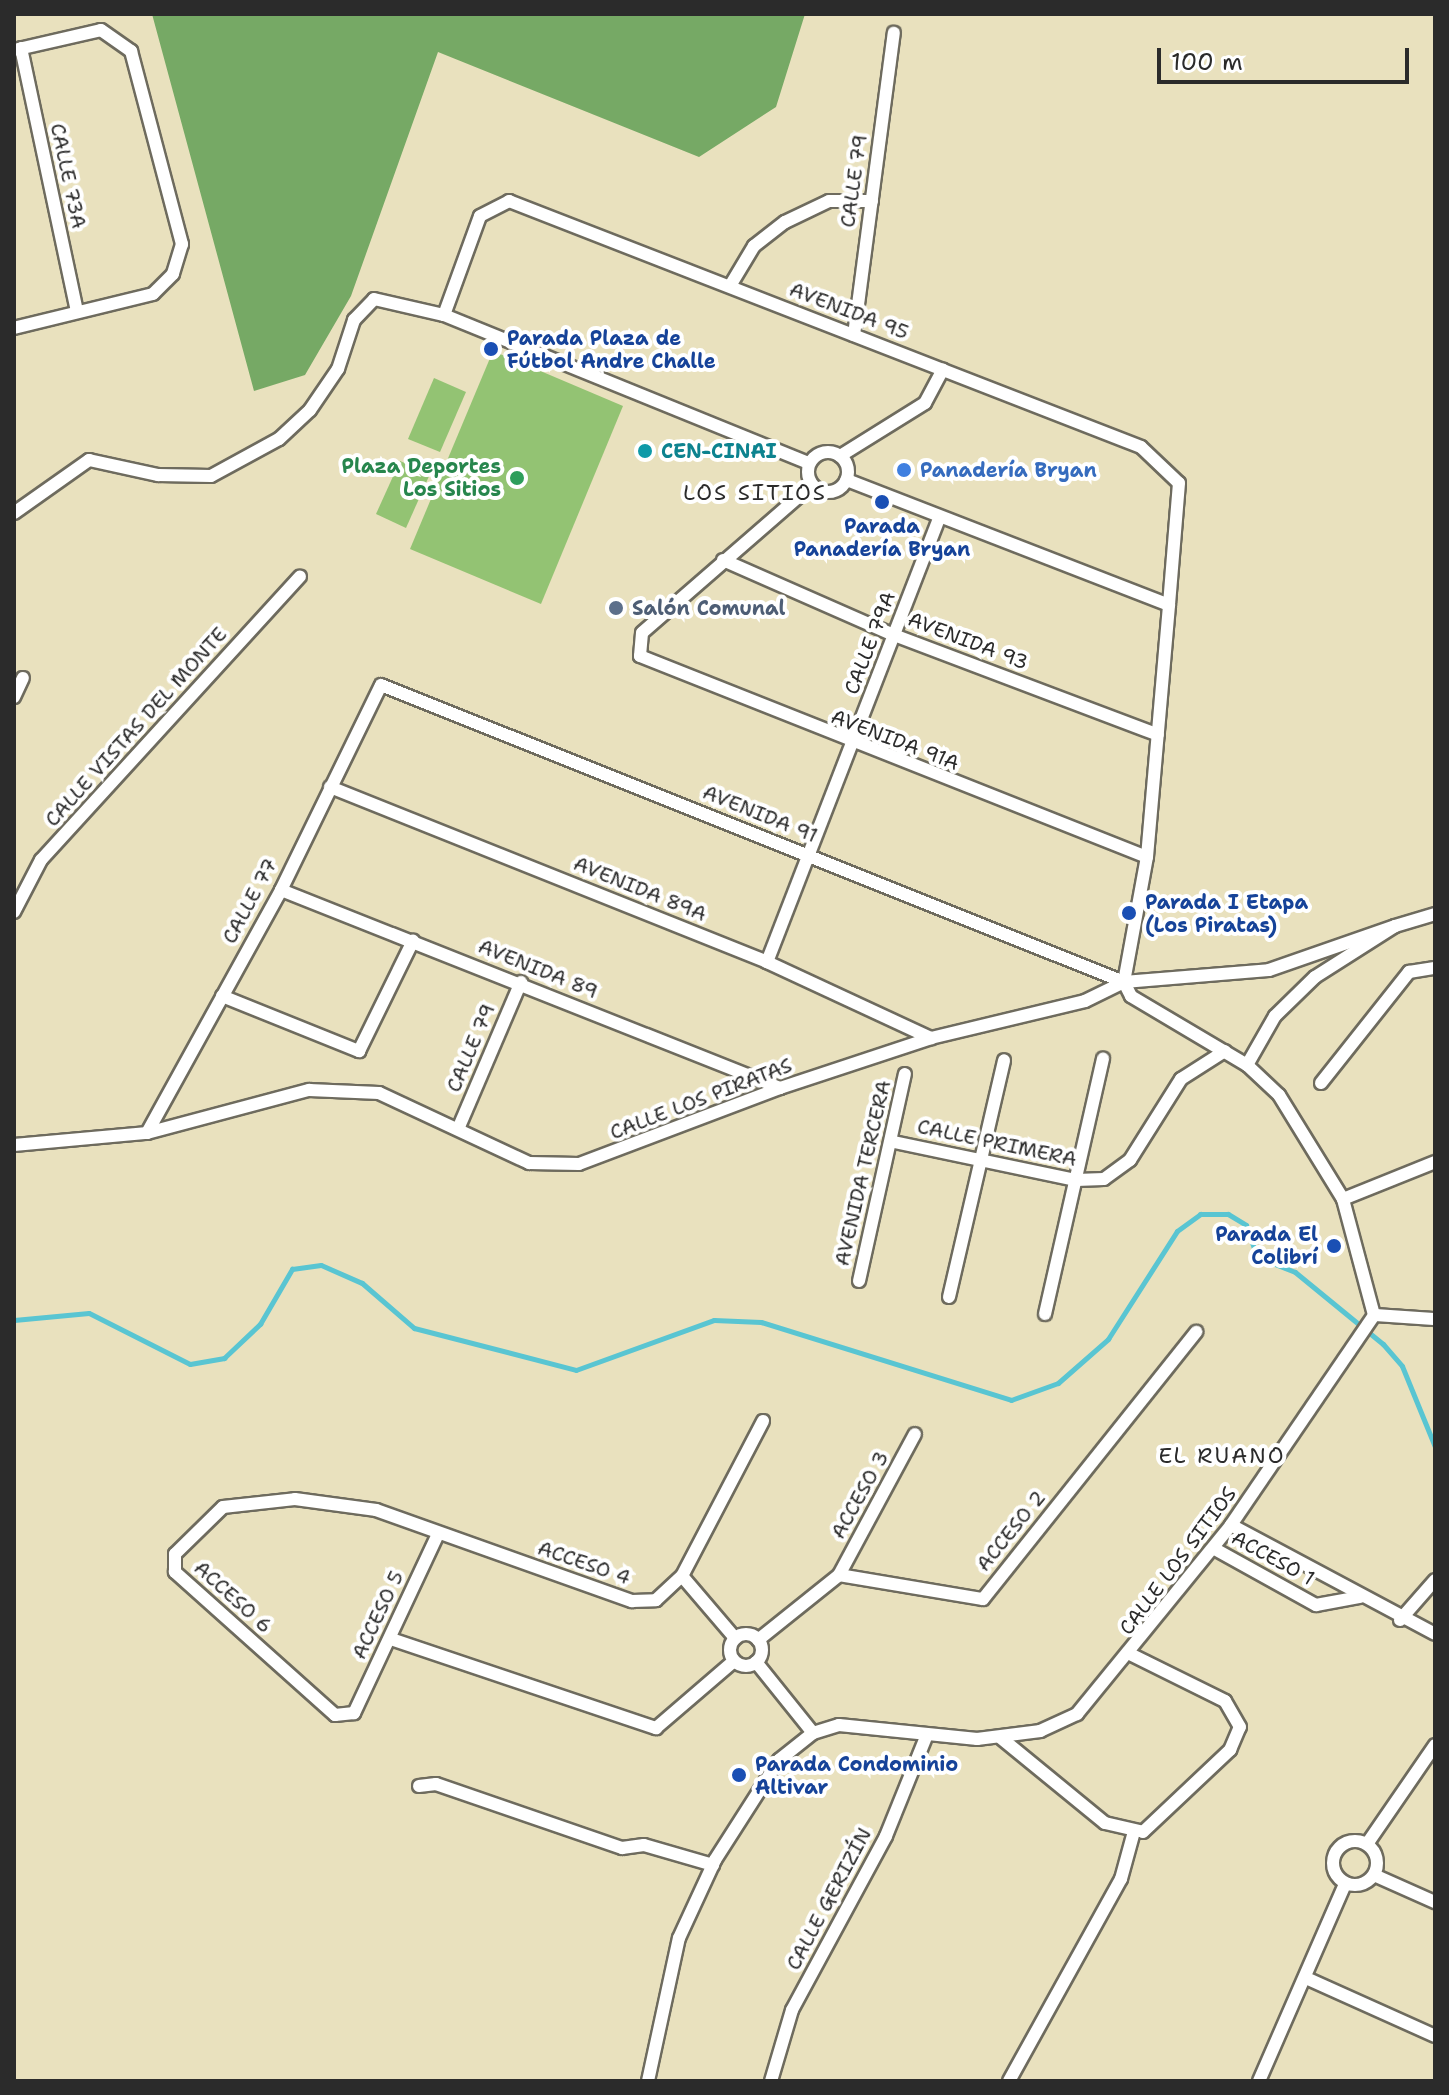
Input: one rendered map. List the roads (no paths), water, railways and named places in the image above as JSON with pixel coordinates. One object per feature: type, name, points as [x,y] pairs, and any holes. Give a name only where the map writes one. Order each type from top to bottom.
[{"type":"street","points":[[14,328],[153,294],[173,274],[182,244],[131,51],[101,30],[18,49]]},
{"type":"street","name":"CALLE 79","points":[[854,335],[894,33]]},
{"type":"street","name":"CALLE 73A","points":[[18,49],[77,312]]},
{"type":"street","name":"AVENIDA 95","points":[[444,315],[480,216],[497,201],[730,286],[1141,447],[1172,470],[1181,503],[1147,857],[1124,982]]},
{"type":"street","points":[[730,286],[754,246],[785,222],[829,201],[872,201]]},
{"type":"street","points":[[14,513],[89,460],[158,475],[211,476],[279,439],[310,410],[338,369],[354,320],[374,299],[444,315],[809,463]]},
{"type":"street","points":[[840,456],[925,403],[943,369]]},
{"type":"street","points":[[809,463],[827,451],[840,456]]},
{"type":"street","points":[[840,456],[846,480]]},
{"type":"street","points":[[809,463],[812,485]]},
{"type":"street","points":[[812,485],[834,491],[846,480]]},
{"type":"street","points":[[846,480],[1169,605]]},
{"type":"street","points":[[723,560],[812,485]]},
{"type":"street","name":"CALLE 79A","points":[[767,962],[940,517]]},
{"type":"street","name":"AVENIDA 93","points":[[723,560],[894,635],[1158,735]]},
{"type":"street","name":"AVENIDA 91A","points":[[723,560],[642,633],[636,648],[648,662],[852,746],[1147,857]]},
{"type":"street","name":"CALLE VISTAS DEL MONTE","points":[[14,912],[41,860],[300,576]]},
{"type":"street","points":[[14,697],[23,678]]},
{"type":"street","name":"CALLE 77","points":[[147,1133],[281,890],[381,685]]},
{"type":"street","name":"AVENIDA 91","points":[[381,685],[1124,982]]},
{"type":"street","name":"AVENIDA 89A","points":[[330,787],[767,962],[931,1038]]},
{"type":"street","name":"AVENIDA 89","points":[[281,890],[521,982],[780,1088]]},
{"type":"street","points":[[1435,914],[1269,970],[1124,982],[1131,996],[1247,1065],[1279,1095],[1343,1199],[1374,1315],[1435,1319]]},
{"type":"street","points":[[1247,1065],[1293,996],[1395,926]]},
{"type":"street","points":[[222,996],[359,1051],[413,941]]},
{"type":"street","points":[[1321,1083],[1415,967],[1435,968]]},
{"type":"street","name":"CALLE 79","points":[[458,1129],[521,982]]},
{"type":"street","name":"CALLE LOS PIRATAS","points":[[14,1145],[147,1133],[309,1090],[379,1093],[529,1163],[579,1164],[780,1088],[931,1038],[1085,1001],[1124,982]]},
{"type":"street","name":"CALLE PRIMERA","points":[[894,1142],[982,1163],[1076,1180],[1118,1171],[1181,1079],[1225,1051]]},
{"type":"street","points":[[1045,1314],[1103,1058]]},
{"type":"street","points":[[949,1297],[1004,1060]]},
{"type":"street","name":"AVENIDA TERCERA","points":[[859,1281],[894,1142],[905,1074]]},
{"type":"street","points":[[1343,1199],[1435,1162]]},
{"type":"street","name":"CALLE LOS SITIOS","points":[[648,2081],[662,1991],[713,1865],[779,1760],[813,1733],[862,1724],[926,1737],[1001,1738],[1077,1714],[1132,1655],[1231,1525],[1374,1315]]},
{"type":"street","name":"ACCESO 2","points":[[839,1575],[983,1599],[1196,1332]]},
{"type":"street","name":"ACCESO 4","points":[[438,1534],[632,1601],[656,1600],[682,1576],[763,1421]]},
{"type":"street","name":"ACCESO 3","points":[[839,1575],[915,1434]]},
{"type":"street","name":"ACCESO 6","points":[[354,1713],[335,1715],[175,1572],[175,1554],[223,1507],[265,1501],[376,1510],[438,1534]]},
{"type":"street","name":"ACCESO 1","points":[[1231,1525],[1400,1620],[1435,1634]]},
{"type":"street","name":"ACCESO 5","points":[[354,1713],[438,1534]]},
{"type":"street","name":"ACCESO 1","points":[[1213,1548],[1316,1605],[1360,1597]]},
{"type":"street","points":[[735,1638],[758,1640],[839,1575]]},
{"type":"street","points":[[682,1576],[735,1638],[734,1661]]},
{"type":"street","points":[[1400,1620],[1435,1580]]},
{"type":"street","points":[[391,1639],[656,1728],[734,1661],[756,1662]]},
{"type":"street","points":[[758,1640],[756,1662],[813,1733]]},
{"type":"street","points":[[1009,2081],[1121,1879],[1133,1835],[1179,1801],[1230,1750],[1240,1727],[1225,1701],[1132,1655]]},
{"type":"street","name":"CALLE GERIZÍN","points":[[771,2081],[792,2010],[886,1836],[926,1737]]},
{"type":"street","points":[[1001,1738],[1105,1823],[1133,1835]]},
{"type":"street","points":[[1367,1844],[1429,1763],[1435,1745]]},
{"type":"street","points":[[419,1786],[436,1784],[622,1848],[644,1845],[713,1865]]},
{"type":"street","points":[[1345,1884],[1332,1867],[1335,1853],[1353,1841],[1367,1844],[1376,1855],[1374,1875]]},
{"type":"street","points":[[1345,1884],[1374,1875],[1435,1902]]},
{"type":"street","points":[[1259,2081],[1345,1884]]},
{"type":"street","points":[[1306,1978],[1435,2036]]},
{"type":"waterway","points":[[14,1320],[89,1313],[190,1364],[224,1358],[260,1324],[292,1269],[321,1265],[362,1283],[414,1328],[576,1370],[714,1320],[761,1322],[1011,1400],[1058,1383],[1108,1339],[1177,1231],[1200,1214],[1228,1214],[1246,1225],[1257,1257],[1295,1272],[1383,1344],[1402,1366],[1435,1447]]},
{"type":"place","name":"Parada Plaza de Fútbol Andre Challe","points":[[491,349]]},
{"type":"place","name":"CEN-CINAI","points":[[645,451]]},
{"type":"place","name":"Panadería Bryan","points":[[904,470]]},
{"type":"place","name":"Plaza Deportes Los Sitios","points":[[517,478]]},
{"type":"place","name":"Parada Panadería Bryan","points":[[882,502]]},
{"type":"place","name":"Salón Comunal","points":[[616,608]]},
{"type":"place","name":"Parada I Etapa (Los Piratas)","points":[[1129,913]]},
{"type":"place","name":"Parada El Colibrí","points":[[1334,1246]]},
{"type":"place","name":"Parada Condominio Altivar","points":[[739,1775]]},
{"type":"district","name":"LOS SITIOS","points":[[755,493]]},
{"type":"district","name":"EL RUANO","points":[[1222,1456]]}]
